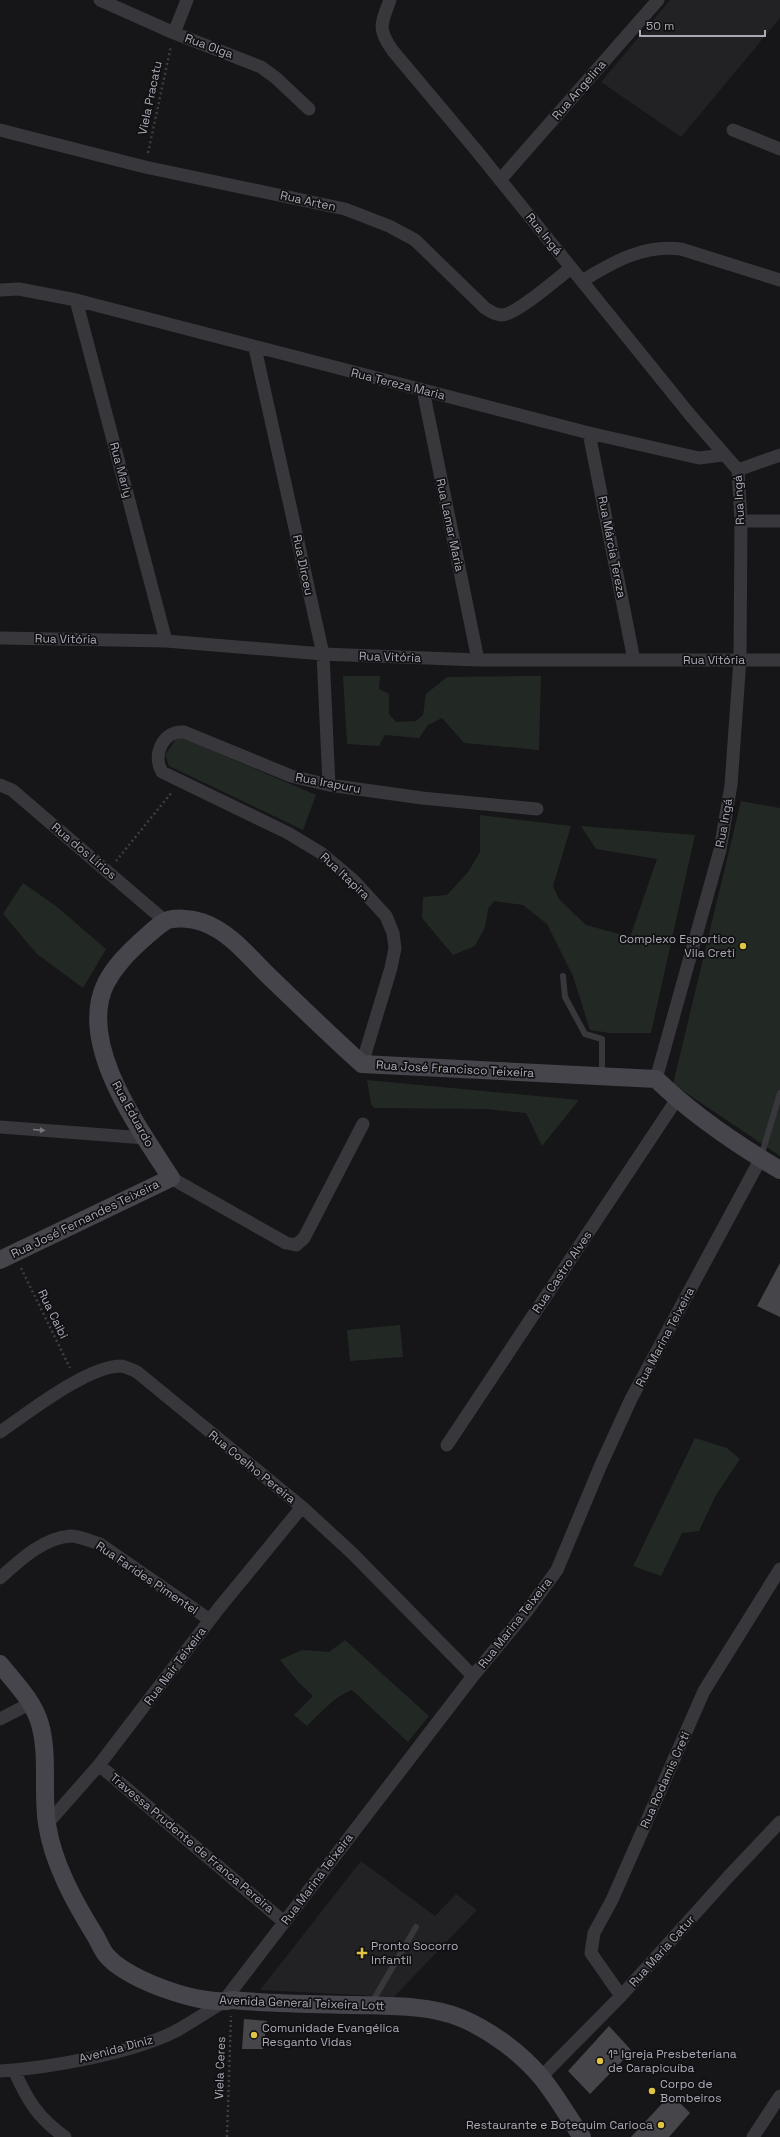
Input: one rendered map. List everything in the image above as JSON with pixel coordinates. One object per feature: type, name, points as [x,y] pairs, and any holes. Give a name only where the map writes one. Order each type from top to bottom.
[{"type":"street","name":"Rua Olga","points":[[100,0],[174,33],[261,67],[276,78],[309,109]]},
{"type":"street","points":[[174,33],[187,0]]},
{"type":"street","name":"Rua Ingá","points":[[390,0],[384,17],[382,28],[383,38],[723,455],[738,470],[741,521],[740,659],[731,785],[724,830],[656,1079]]},
{"type":"street","name":"Rua Angelina","points":[[500,180],[658,0]]},
{"type":"street","name":"Rua Arten","points":[[0,130],[145,167],[345,209],[390,226],[415,240],[485,308],[494,314],[509,314],[518,309],[572,268]]},
{"type":"street","points":[[733,130],[780,148]]},
{"type":"street","points":[[582,281],[610,264],[636,253],[655,248],[681,249],[780,280]]},
{"type":"street","name":"Rua Tereza Maria","points":[[0,290],[19,289],[76,300],[256,348],[589,433],[699,458],[723,455]]},
{"type":"street","name":"Rua Marly","points":[[76,300],[166,641]]},
{"type":"street","name":"Rua Dirceu","points":[[256,348],[323,654],[329,785]]},
{"type":"street","name":"Rua Lamar Maria","points":[[423,390],[478,660]]},
{"type":"street","name":"Rua Márcia Tereza","points":[[589,433],[634,660]]},
{"type":"street","points":[[738,470],[780,455]]},
{"type":"street","points":[[741,521],[780,521]]},
{"type":"street","name":"Rua Vitória","points":[[0,638],[166,641],[323,654],[478,660],[780,660]]},
{"type":"street","name":"Rua Irapuru","points":[[162,772],[157,759],[161,746],[168,736],[176,731],[184,732],[291,776],[329,785],[422,798],[537,809]]},
{"type":"street","name":"Rua Itapira","points":[[162,772],[288,833],[321,853],[353,880],[386,916],[393,933],[394,948],[391,968],[362,1064]]},
{"type":"street","name":"Rua dos Lírios","points":[[0,785],[12,790],[165,920]]},
{"type":"street","name":"Rua José Francisco Teixeira","points":[[165,920],[185,919],[201,922],[216,928],[232,938],[272,980],[362,1064],[656,1079]]},
{"type":"street","name":"Rua Eduardo","points":[[165,920],[122,958],[106,983],[99,1005],[98,1028],[103,1056],[119,1090],[145,1138],[171,1178],[286,1243],[296,1245],[304,1238],[363,1124]]},
{"type":"street","points":[[656,1079],[677,1099],[737,1144],[780,1170]]},
{"type":"street","name":"Rua Castro Alves","points":[[447,1445],[677,1099]]},
{"type":"street","points":[[0,1127],[145,1138]]},
{"type":"street","name":"Rua Marina Teixeira","points":[[228,2001],[284,1922],[472,1676],[527,1611],[557,1570],[600,1467],[632,1399],[761,1158]]},
{"type":"street","name":"Rua José Fernandes Teixeira","points":[[7,1257],[171,1178]]},
{"type":"street","name":"Rua Coelho Pereira","points":[[0,1432],[76,1382],[120,1366],[137,1372],[302,1508],[352,1553],[472,1676]]},
{"type":"street","name":"Rua Nair Teixeira","points":[[47,1824],[99,1764],[210,1620],[302,1508]]},
{"type":"street","name":"Rua Farides Pimentel","points":[[0,1578],[41,1546],[70,1536],[83,1538],[100,1544],[210,1620]]},
{"type":"street","name":"Rua Rodamis Creti","points":[[621,1996],[591,1953],[594,1932],[612,1900],[704,1691],[780,1569]]},
{"type":"street","name":"Avenida General Teixeira Lott","points":[[0,1664],[32,1703],[40,1725],[44,1752],[47,1824],[57,1859],[67,1886],[108,1958],[128,1972],[151,1984],[180,1994],[228,2001],[370,2006],[434,2011],[460,2018],[483,2029],[513,2050],[541,2077],[582,2137]]},
{"type":"street","points":[[0,1719],[32,1703]]},
{"type":"street","name":"Travessa Prudente de Franca Pereira","points":[[99,1764],[284,1922]]},
{"type":"street","name":"Rua Maria Catur","points":[[541,2077],[621,1996],[729,1876],[780,1822]]},
{"type":"street","name":"Avenida Diniz","points":[[0,2071],[82,2059],[138,2045],[175,2031],[228,2001]]},
{"type":"street","points":[[14,2070],[32,2107],[49,2126],[65,2137]]},
{"type":"street","points":[[753,2137],[780,2096]]},
{"type":"lane","points":[[564,976],[565,997],[585,1034],[602,1039],[602,1077]]},
{"type":"lane","points":[[761,1158],[780,1093]]},
{"type":"lane","points":[[370,2006],[416,1928]]},
{"type":"path","name":"Viela Pracatu","points":[[145,167],[174,33]]},
{"type":"path","points":[[108,871],[181,781]]},
{"type":"path","name":"Rua Caibi","points":[[7,1257],[76,1382]]},
{"type":"path","name":"Viela Ceres","points":[[227,2137],[228,2001]]},
{"type":"shaded area","points":[[670,0],[780,0],[780,18],[681,137],[601,82]]},
{"type":"shaded area","points":[[343,676],[380,676],[379,689],[389,694],[389,714],[396,722],[416,721],[423,715],[426,694],[447,677],[541,676],[539,750],[464,743],[442,718],[428,725],[419,738],[385,735],[379,746],[347,744]]},
{"type":"shaded area","points":[[178,736],[316,795],[303,830],[169,766],[165,755]]},
{"type":"shaded area","name":"Complexo Esportico Vila Creti","points":[[741,801],[780,808],[780,1156],[673,1084]]},
{"type":"shaded area","points":[[480,815],[571,826],[553,886],[559,899],[586,925],[630,937],[657,859],[596,849],[581,826],[695,835],[651,1033],[610,1033],[590,1030],[573,976],[547,924],[523,905],[494,901],[488,909],[485,927],[475,946],[453,955],[422,918],[423,897],[447,895],[468,872],[480,852]]},
{"type":"shaded area","points":[[23,883],[56,906],[106,949],[83,988],[37,954],[3,914]]},
{"type":"shaded area","points":[[367,1080],[579,1100],[542,1146],[526,1113],[484,1109],[374,1108],[371,1104]]},
{"type":"shaded area","points":[[400,1325],[403,1357],[350,1361],[347,1330]]},
{"type":"shaded area","points":[[695,1438],[727,1448],[740,1459],[716,1495],[699,1531],[682,1533],[661,1576],[633,1566]]},
{"type":"shaded area","points":[[345,1640],[429,1716],[408,1742],[352,1690],[340,1696],[322,1710],[307,1726],[294,1715],[313,1696],[298,1682],[280,1660],[302,1650],[329,1652]]},
{"type":"shaded area","name":"Pronto Socorro Infantil","points":[[361,1861],[435,1916],[456,1894],[477,1910],[394,1997],[260,1990]]},
{"type":"building","points":[[780,1263],[780,1317],[757,1306]]},
{"type":"building","name":"Comunidade Evangélica Resganto Vidas","points":[[244,2019],[267,2021],[263,2049],[242,2049]]},
{"type":"building","name":"1ª Igreja Presbeteriana de Carapicuíba","points":[[609,2026],[632,2051],[590,2094],[568,2071]]},
{"type":"building","name":"Restaurante e Botequim Carioca","points":[[671,2094],[690,2113],[669,2137],[631,2137]]},
{"type":"place","name":"Complexo Esportico Vila Creti","points":[[743,946]]},
{"type":"place","name":"Pronto Socorro Infantil","points":[[362,1953]]},
{"type":"place","name":"Comunidade Evangélica Resganto Vidas","points":[[254,2035]]},
{"type":"place","name":"1ª Igreja Presbeteriana de Carapicuíba","points":[[600,2061]]},
{"type":"place","name":"Corpo de Bombeiros","points":[[652,2091]]},
{"type":"place","name":"Restaurante e Botequim Carioca","points":[[661,2125]]}]
